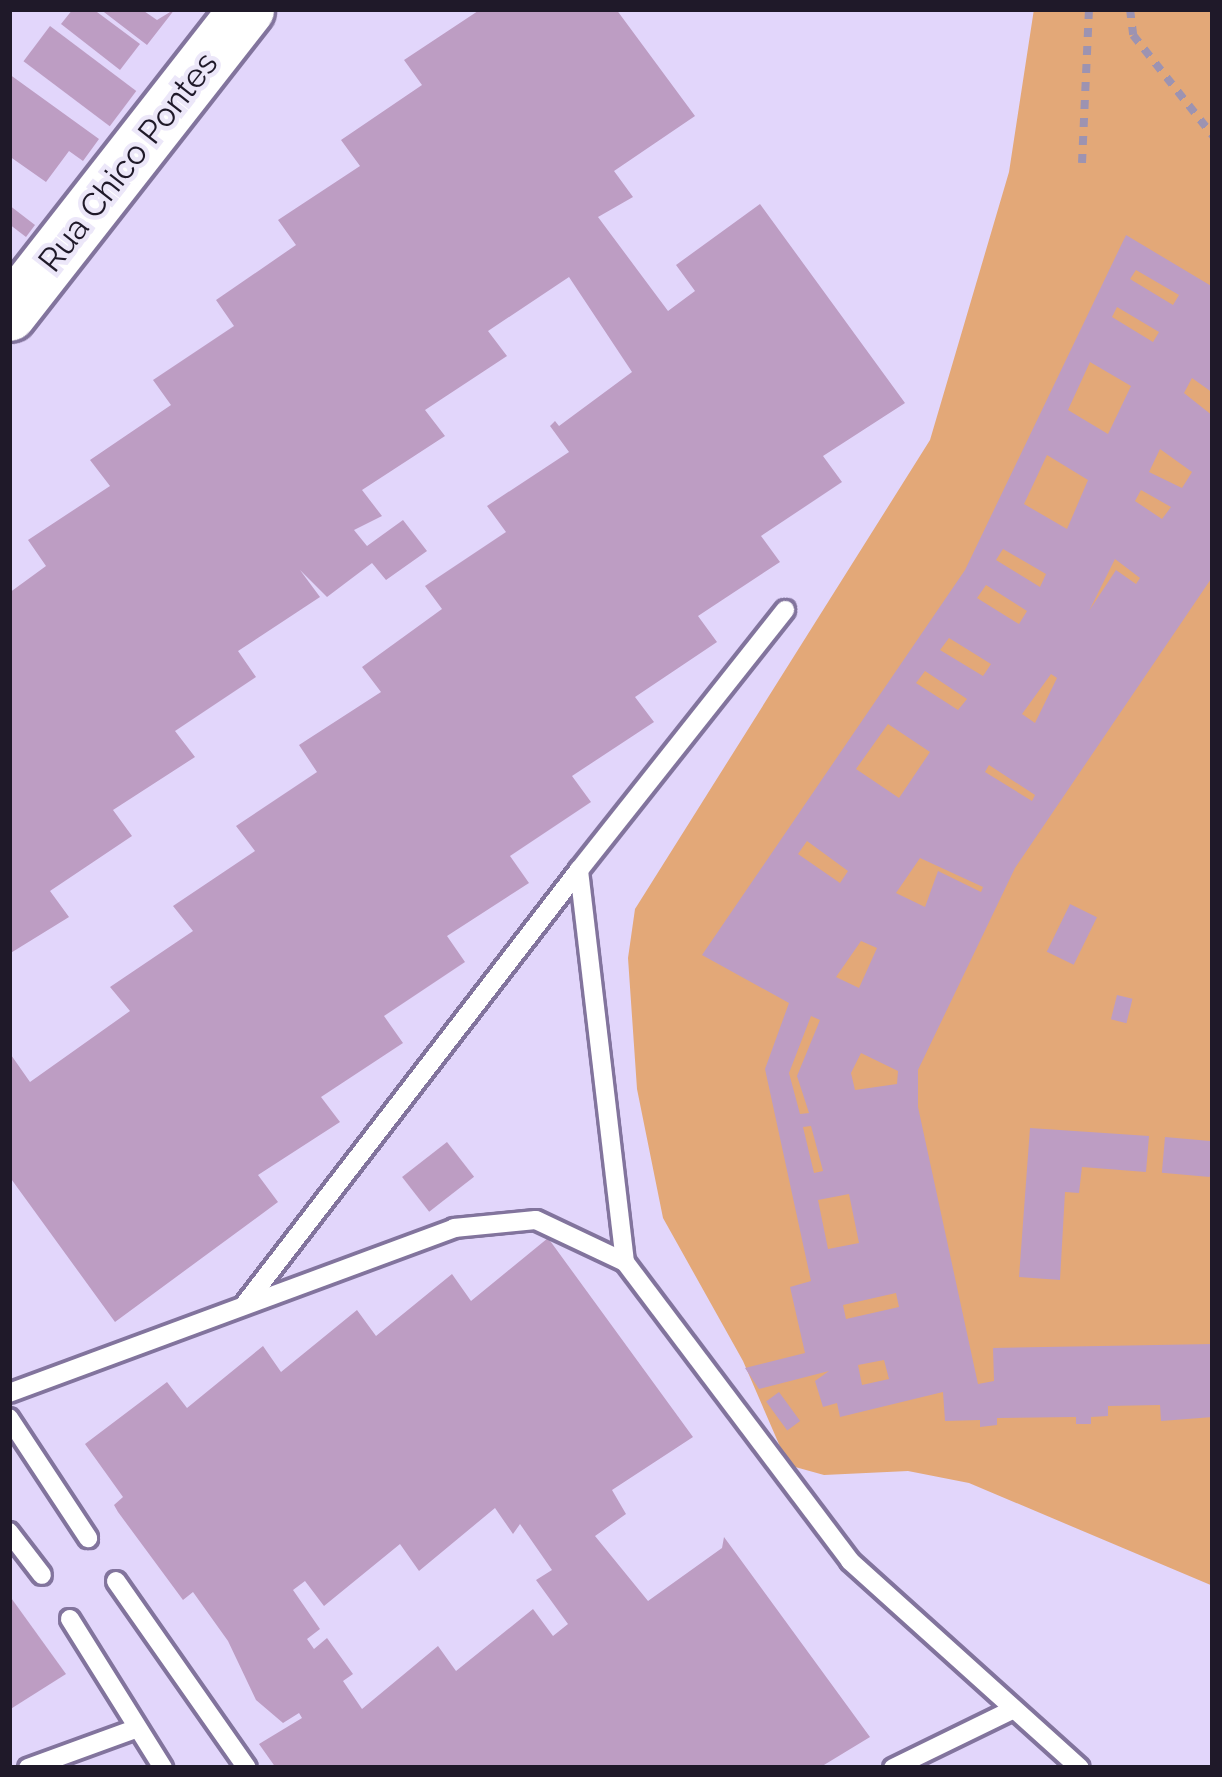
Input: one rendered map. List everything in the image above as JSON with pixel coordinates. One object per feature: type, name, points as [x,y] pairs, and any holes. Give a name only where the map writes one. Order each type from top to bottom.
[{"type":"main road","name":"Rua Chico Pontes","points":[[9,314],[248,9]]},
{"type":"lane","points":[[244,1304],[785,610]]},
{"type":"lane","points":[[579,870],[626,1262]]},
{"type":"lane","points":[[9,1393],[244,1304],[494,1220],[536,1220],[626,1262],[850,1561],[1080,1768]]},
{"type":"lane","points":[[9,1418],[88,1538]]},
{"type":"lane","points":[[9,1532],[42,1575]]},
{"type":"lane","points":[[116,1581],[248,1768]]},
{"type":"lane","points":[[70,1619],[163,1768]]},
{"type":"lane","points":[[893,1768],[1012,1710]]},
{"type":"lane","points":[[28,1768],[135,1729]]},
{"type":"path","points":[[1082,163],[1089,9]]},
{"type":"path","points":[[1130,9],[1133,35],[1213,136]]},
{"type":"shaded area","points":[[1034,9],[1213,9],[1213,1586],[969,1483],[908,1471],[824,1475],[788,1465],[743,1361],[663,1218],[637,1089],[628,958],[635,909],[930,440],[1009,172]]},
{"type":"building","points":[[73,9],[93,9],[140,44],[120,70],[61,24]]},
{"type":"building","points":[[100,9],[141,9],[157,20],[175,9],[147,45]]},
{"type":"building","points":[[481,9],[616,9],[695,116],[614,171],[633,197],[598,217],[668,311],[695,291],[676,265],[760,204],[905,403],[823,456],[842,482],[761,536],[780,562],[698,616],[717,642],[635,697],[654,722],[572,776],[591,802],[510,856],[529,883],[447,936],[465,962],[384,1016],[403,1043],[321,1097],[340,1122],[258,1175],[278,1202],[115,1322],[9,1176],[9,1052],[30,1082],[130,1011],[110,987],[193,931],[173,906],[255,851],[236,826],[317,772],[299,745],[381,692],[362,667],[442,609],[425,586],[506,532],[487,506],[569,452],[550,426],[555,421],[559,426],[632,372],[569,277],[488,331],[507,356],[425,410],[445,436],[362,490],[382,516],[354,530],[367,546],[403,520],[427,551],[386,580],[372,563],[327,597],[300,570],[320,597],[238,651],[256,677],[175,731],[195,757],[113,810],[132,836],[50,891],[69,917],[9,954],[9,593],[46,566],[28,540],[110,486],[90,460],[171,405],[153,380],[234,326],[216,300],[296,245],[278,220],[360,166],[341,140],[422,85],[404,60]]},
{"type":"building","points":[[50,26],[136,91],[110,126],[24,61]]},
{"type":"building","points":[[9,74],[99,139],[83,161],[69,151],[46,182],[9,156]]},
{"type":"building","points":[[9,205],[35,225],[26,237],[9,224]]},
{"type":"building","points":[[1126,235],[1213,287],[1213,393],[1192,378],[1184,393],[1213,416],[1213,576],[1015,868],[918,1070],[918,1107],[978,1384],[994,1381],[993,1348],[1213,1344],[1213,1417],[1161,1421],[1160,1405],[1108,1406],[1108,1416],[1091,1417],[1091,1424],[1076,1424],[1076,1417],[997,1418],[997,1425],[980,1427],[980,1420],[945,1421],[943,1392],[840,1417],[837,1403],[823,1407],[815,1381],[829,1371],[759,1389],[745,1368],[805,1353],[790,1287],[811,1281],[765,1069],[789,1003],[702,955],[965,570]],"holes":[[[1136,270],[1179,295],[1173,305],[1130,279]],[[1117,307],[1159,332],[1153,342],[1112,317]],[[1090,362],[1131,386],[1108,434],[1068,410]],[[1160,449],[1192,472],[1182,488],[1149,472]],[[1047,455],[1088,480],[1067,529],[1024,504]],[[1141,490],[1171,507],[1162,519],[1135,501]],[[1003,549],[1046,574],[1040,587],[996,560]],[[1115,559],[1140,578],[1136,584],[1116,570],[1089,611]],[[986,585],[1027,611],[1019,624],[977,598]],[[949,638],[991,664],[983,676],[940,650]],[[925,671],[967,699],[958,710],[916,683]],[[1051,674],[1057,678],[1035,723],[1022,714]],[[888,724],[930,752],[899,798],[856,769]],[[989,765],[1035,795],[1032,801],[985,772]],[[807,841],[848,871],[840,883],[798,854]],[[920,858],[983,887],[981,892],[938,871],[925,907],[896,893]],[[861,941],[877,948],[859,988],[836,977]],[[811,1016],[820,1020],[797,1076],[809,1113],[800,1114],[789,1073]],[[861,1053],[898,1071],[897,1084],[855,1090],[851,1073]],[[811,1126],[823,1171],[814,1173],[803,1127]],[[849,1194],[859,1243],[828,1249],[818,1200]],[[896,1293],[899,1307],[846,1319],[843,1305]],[[884,1360],[889,1379],[862,1385],[858,1365]]]},
{"type":"building","points":[[1070,904],[1097,917],[1074,965],[1047,952]]},
{"type":"building","points":[[1117,995],[1133,999],[1126,1023],[1111,1019]]},
{"type":"building","points":[[1030,1128],[1149,1136],[1146,1172],[1082,1167],[1079,1193],[1065,1192],[1060,1280],[1019,1277]]},
{"type":"building","points":[[1165,1137],[1213,1141],[1210,1177],[1162,1173]]},
{"type":"building","points":[[447,1142],[474,1177],[429,1212],[402,1177]]},
{"type":"building","points":[[548,1238],[693,1437],[612,1490],[626,1514],[595,1536],[648,1601],[722,1548],[724,1537],[870,1737],[819,1768],[276,1768],[259,1744],[302,1718],[299,1713],[283,1723],[256,1700],[228,1641],[193,1592],[183,1600],[118,1512],[114,1505],[123,1497],[85,1444],[167,1382],[187,1408],[263,1346],[281,1372],[357,1310],[376,1336],[452,1274],[471,1301]],"holes":[[[495,1508],[513,1534],[520,1524],[552,1570],[536,1580],[568,1624],[553,1636],[533,1609],[456,1671],[438,1646],[362,1709],[343,1681],[353,1674],[327,1638],[314,1649],[307,1639],[320,1629],[293,1590],[305,1581],[324,1606],[400,1544],[419,1571]]]},
{"type":"building","points":[[779,1392],[800,1421],[787,1431],[766,1401]]},
{"type":"building","points":[[9,1595],[66,1674],[9,1710]]}]
